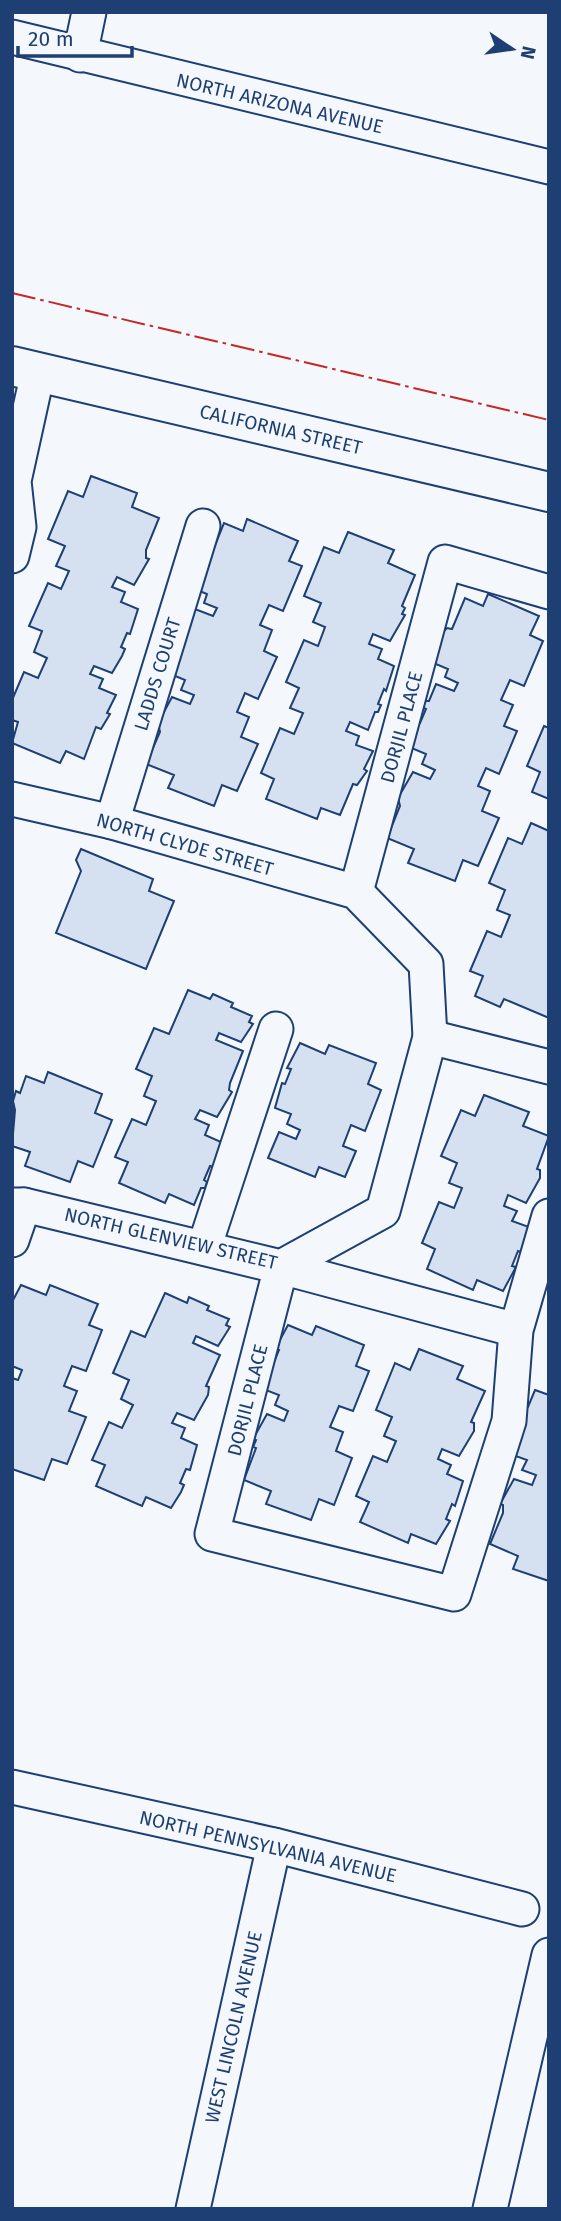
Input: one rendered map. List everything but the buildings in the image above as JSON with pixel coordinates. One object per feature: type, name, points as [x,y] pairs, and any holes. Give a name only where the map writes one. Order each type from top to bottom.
[{"type":"street","points":[[80,55],[89,12]]},
{"type":"street","name":"NORTH ARIZONA AVENUE","points":[[12,37],[549,167]]},
{"type":"street","points":[[12,556],[19,527],[14,481],[25,369]]},
{"type":"street","name":"CALIFORNIA STREET","points":[[25,369],[549,492]]},
{"type":"street","name":"LADDS COURT","points":[[112,822],[203,526]]},
{"type":"street","name":"DORJIL PLACE","points":[[356,892],[445,562],[549,592]]},
{"type":"street","name":"NORTH CLYDE STREET","points":[[12,799],[112,822],[356,892]]},
{"type":"street","name":"NORTH GLENVIEW STREET","points":[[18,1205],[281,1266],[383,1211],[430,1037],[426,964],[356,892]]},
{"type":"street","points":[[204,1248],[276,1029]]},
{"type":"street","points":[[430,1037],[549,1067]]},
{"type":"street","points":[[12,1240],[18,1205]]},
{"type":"street","points":[[281,1266],[516,1330],[549,1216]]},
{"type":"street","name":"DORJIL PLACE","points":[[281,1266],[212,1534],[454,1594],[509,1421],[516,1330]]},
{"type":"street","name":"NORTH PENNSYLVANIA AVENUE","points":[[12,1787],[274,1845],[522,1909]]},
{"type":"street","name":"WEST LINCOLN AVENUE","points":[[192,2209],[274,1845]]},
{"type":"street","points":[[490,2209],[549,1955]]},
{"type":"power","points":[[12,293],[549,420]]}]
